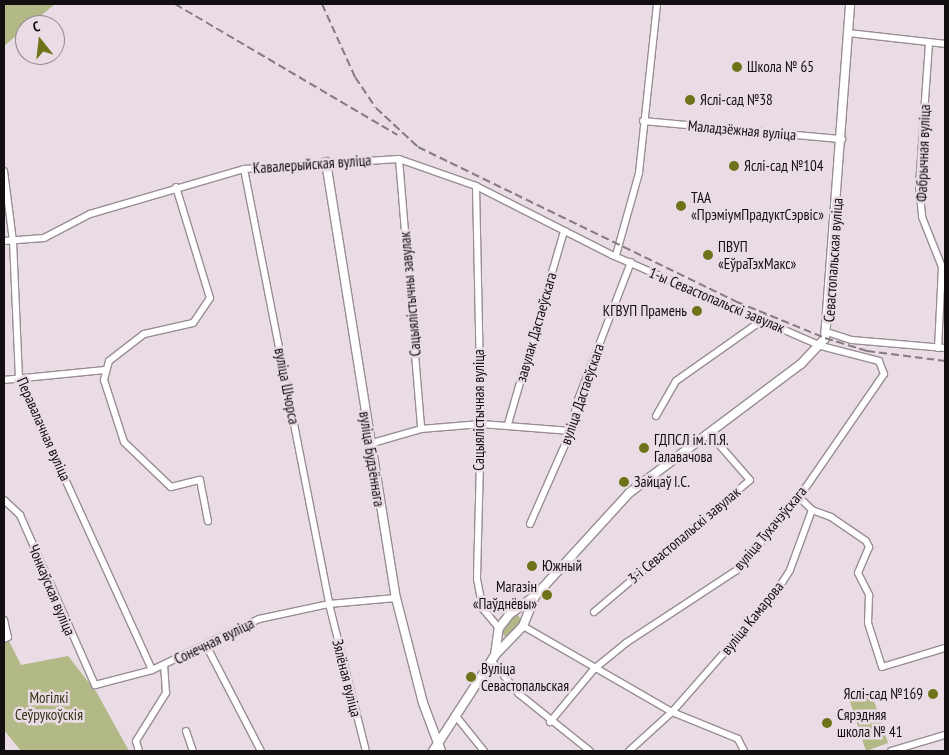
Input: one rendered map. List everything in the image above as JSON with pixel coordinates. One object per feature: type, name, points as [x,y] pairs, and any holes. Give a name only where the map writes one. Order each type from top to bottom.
[{"type":"street","points":[[614,255],[639,173],[643,121],[657,4]]},
{"type":"street","name":"Севастопальская вуліца","points":[[493,657],[499,628],[510,614],[536,595],[629,493],[821,346],[827,332],[850,4]]},
{"type":"street","points":[[849,33],[945,44]]},
{"type":"street","name":"Фабрычная вуліца","points":[[929,43],[919,186],[922,217],[942,268],[942,348]]},
{"type":"street","name":"Маладзёжная вуліца","points":[[643,121],[842,139]]},
{"type":"street","name":"Кавалерыйская вуліца","points":[[4,241],[44,238],[90,214],[244,168],[399,159],[476,186],[614,255]]},
{"type":"street","name":"Сацыялістычны завулак","points":[[399,159],[421,429]]},
{"type":"street","name":"вуліца Будзённага","points":[[326,162],[368,444],[396,598],[439,748]]},
{"type":"street","name":"вуліца Шчорса","points":[[244,168],[329,604]]},
{"type":"street","name":"Перавалачная вуліца","points":[[4,171],[13,241],[19,378],[152,670]]},
{"type":"street","name":"Сацыялістычная вуліца","points":[[476,186],[481,424],[477,579],[483,610],[499,628]]},
{"type":"street","points":[[176,187],[210,298],[205,310],[182,328],[144,334],[109,361],[105,370],[109,402],[124,442],[171,487],[200,480],[208,521]]},
{"type":"street","name":"завулак Дастаеўскага","points":[[508,424],[564,231]]},
{"type":"street","name":"1-ы Севастопальскі завулак","points":[[614,255],[764,319],[821,346]]},
{"type":"street","name":"вуліца Дастаеўскага","points":[[530,524],[571,431],[578,402],[631,262]]},
{"type":"street","points":[[656,416],[676,381],[764,319]]},
{"type":"street","points":[[827,332],[852,340],[942,348]]},
{"type":"street","name":"вуліца Тухачэўскага","points":[[550,722],[594,669],[626,643],[737,570],[799,496],[884,374],[879,361],[821,346]]},
{"type":"street","points":[[4,380],[105,370]]},
{"type":"street","points":[[368,444],[421,429],[481,424],[508,424],[571,431]]},
{"type":"street","name":"3-і Севастопальскі завулак","points":[[594,612],[750,480],[709,433]]},
{"type":"street","points":[[799,496],[812,510],[831,516],[866,541],[869,547],[858,573],[869,595],[868,623],[882,667],[945,648]]},
{"type":"street","name":"Чонкаўская вуліца","points":[[4,500],[20,515],[95,685]]},
{"type":"street","name":"вуліца Камарова","points":[[629,751],[672,712],[772,598],[790,570],[812,510]]},
{"type":"street","name":"Севастопальская вуліца","points":[[433,751],[439,748],[455,715],[493,657],[513,638],[524,624],[536,595]]},
{"type":"street","name":"Сонечная вуліца","points":[[95,685],[152,670],[208,647],[259,619],[329,604],[396,598]]},
{"type":"street","name":"Зялёная вуліца","points":[[329,604],[366,751]]},
{"type":"street","points":[[510,614],[520,614],[524,624],[594,669],[672,712],[738,740],[744,751]]},
{"type":"street","points":[[4,620],[8,638],[4,639]]},
{"type":"street","points":[[499,628],[503,638],[513,638]]},
{"type":"street","points":[[208,647],[261,751]]},
{"type":"street","points":[[493,657],[550,722],[590,751]]},
{"type":"street","points":[[139,751],[136,741],[166,693],[164,665]]},
{"type":"street","points":[[455,715],[484,751]]},
{"type":"street","points":[[186,730],[193,751]]},
{"type":"street","points":[[891,751],[945,735]]},
{"type":"green space","points":[[5,4],[55,4],[42,15],[15,15],[15,37],[4,46]]},
{"type":"green space","points":[[518,615],[522,622],[509,637],[504,636],[501,631],[511,617]]},
{"type":"green space","name":"Могілкі Сеўрукоўскія","points":[[9,641],[21,665],[68,656],[97,693],[129,751],[21,751],[4,730],[4,643]]},
{"type":"green space","points":[[871,692],[888,743],[866,751],[849,699]]},
{"type":"railway","points":[[175,4],[397,135]]},
{"type":"railway","points":[[322,4],[355,77],[376,108],[418,147],[737,302],[825,338],[867,351],[945,361]]},
{"type":"place","name":"Школа № 65","points":[[737,67]]},
{"type":"place","name":"Яслі-сад №38","points":[[690,100]]},
{"type":"place","name":"Яслі-сад №104","points":[[734,166]]},
{"type":"place","name":"ТАА «ПрэміумПрадуктСэрвіс»","points":[[681,206]]},
{"type":"place","name":"ПВУП «ЕўраТэхМакс»","points":[[708,255]]},
{"type":"place","name":"КГВУП Прамень","points":[[697,311]]},
{"type":"place","name":"ГДПСЛ ім. П.Я. Галавачова","points":[[644,448]]},
{"type":"place","name":"Зайцаў І.С.","points":[[624,482]]},
{"type":"place","name":"Южный","points":[[532,566]]},
{"type":"place","name":"Магазін «Паўднёвы»","points":[[547,595]]},
{"type":"place","name":"Вуліца Севастопальская","points":[[471,677]]},
{"type":"place","name":"Яслі-сад №169","points":[[933,694]]},
{"type":"place","name":"Сярэдняя школа № 41","points":[[827,723]]}]
